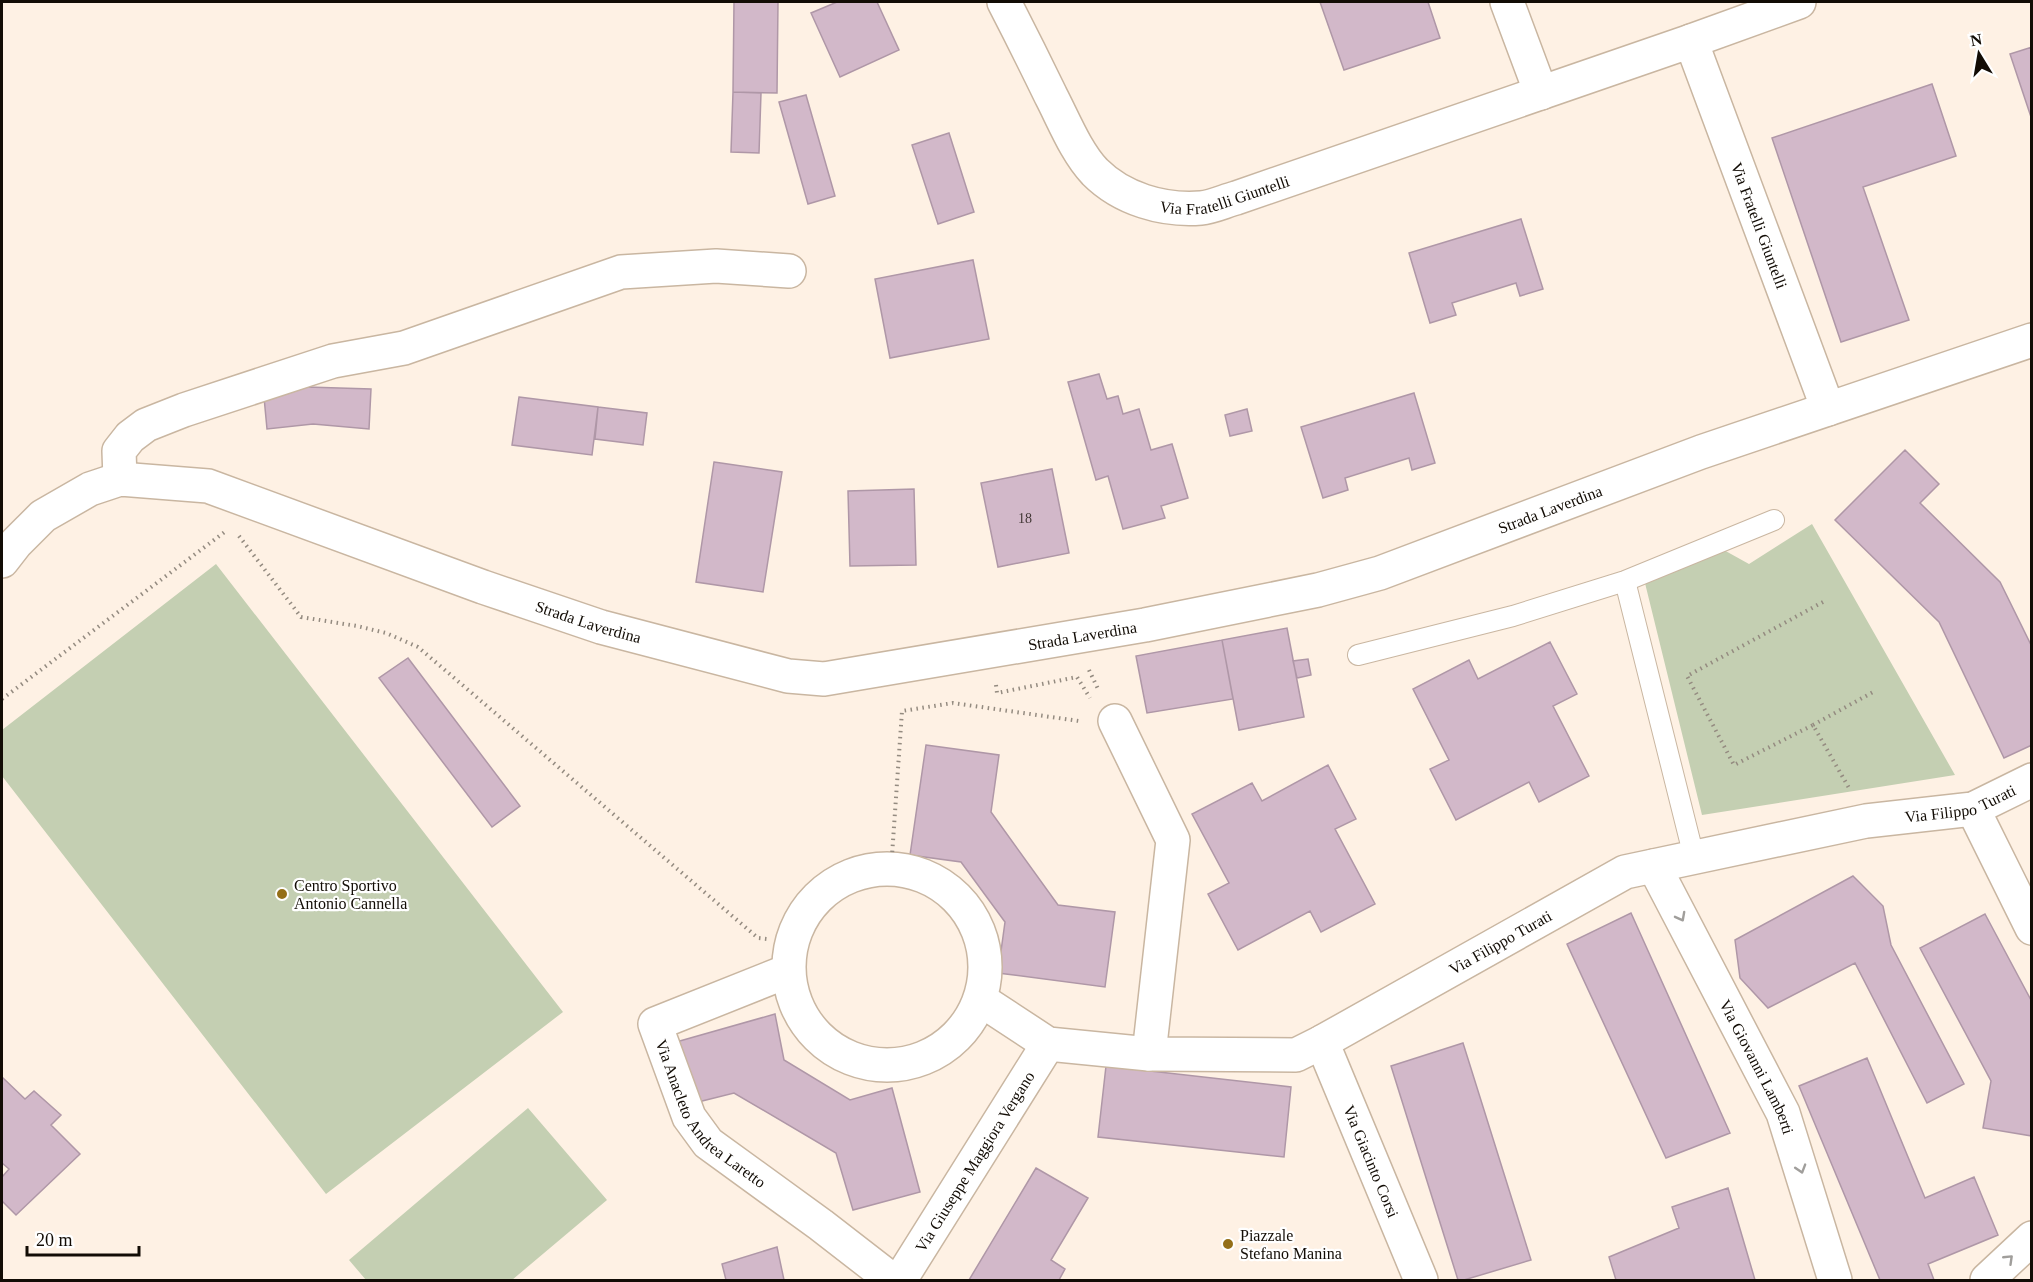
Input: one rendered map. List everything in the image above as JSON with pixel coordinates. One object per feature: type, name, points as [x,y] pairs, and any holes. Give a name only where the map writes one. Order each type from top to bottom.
[{"type":"street","name":"Via Fratelli Giuntelli","points":[[1004,2],[1067,127],[1095,171],[1110,184],[1141,201],[1169,207],[1203,208],[1799,2]]},
{"type":"street","points":[[1508,2],[1541,93]]},
{"type":"street","name":"Via Fratelli Giuntelli","points":[[1691,41],[1828,409]]},
{"type":"street","points":[[120,479],[119,451],[130,437],[146,425],[184,410],[333,361],[404,348],[621,272],[716,266],[789,271]]},
{"type":"street","name":"Strada Laverdina","points":[[6,546],[43,516],[90,489],[120,479],[208,486],[601,627],[788,676],[824,679],[1145,625],[1318,590],[1380,573],[1701,452],[2031,340]]},
{"type":"street","points":[[1111,723],[1173,840],[1149,1054]]},
{"type":"street","name":"Via Filippo Turati","points":[[981,1000],[1048,1044],[1149,1054],[1296,1055],[1625,872],[1866,821],[1973,809],[2031,780]]},
{"type":"street","points":[[1973,809],[2031,928]]},
{"type":"street","name":"Via Giovanni Lamberti","points":[[1654,866],[1783,1113],[1835,1281]]},
{"type":"street","points":[[882,868],[891,870],[911,872],[938,882],[961,901],[977,925],[985,954],[985,982],[981,1000],[967,1026],[945,1047],[918,1062],[888,1066],[858,1062],[830,1049],[808,1027],[794,1001],[788,971],[789,953],[794,935],[807,909],[828,889],[854,875],[882,868]]},
{"type":"street","name":"Via Anacleto Andrea Laretto","points":[[788,971],[655,1024],[689,1117],[708,1143],[821,1225],[892,1281]]},
{"type":"street","name":"Via Giacinto Corsi","points":[[1322,1042],[1421,1281]]},
{"type":"street","name":"Via Giuseppe Maggiora Vergano","points":[[900,1281],[1048,1044]]},
{"type":"street","points":[[1987,1281],[2031,1238]]},
{"type":"lane","points":[[1358,655],[1513,616],[1625,581],[1774,520]]},
{"type":"lane","points":[[1625,581],[1694,857]]},
{"type":"path","points":[[2,699],[232,526]]},
{"type":"path","points":[[239,536],[301,617],[386,633],[417,647],[758,938],[774,940],[794,935]]},
{"type":"path","points":[[1823,602],[1688,676],[1734,765],[1875,692]]},
{"type":"path","points":[[1007,682],[996,684],[997,693],[1077,677],[1111,723]]},
{"type":"path","points":[[891,870],[902,711],[953,703],[1111,723]]},
{"type":"path","points":[[1813,725],[1850,790]]},
{"type":"green space","points":[[1812,524],[1955,775],[1702,815],[1644,579],[1722,549],[1749,564]]},
{"type":"green space","name":"Centro Sportivo Antonio Cannella","points":[[216,564],[563,1012],[326,1194],[2,776],[2,730]]},
{"type":"green space","points":[[528,1108],[607,1200],[512,1280],[366,1280],[349,1260]]},
{"type":"building","points":[[734,2],[778,2],[777,93],[733,92]]},
{"type":"building","points":[[837,2],[877,2],[899,50],[840,77],[811,13]]},
{"type":"building","points":[[1320,2],[1428,2],[1440,38],[1344,70]]},
{"type":"building","points":[[2032,47],[2032,120],[2010,54]]},
{"type":"building","points":[[1932,84],[1956,156],[1863,187],[1909,320],[1841,342],[1772,138]]},
{"type":"building","points":[[733,92],[761,93],[759,153],[731,152]]},
{"type":"building","points":[[806,95],[835,196],[808,204],[779,102]]},
{"type":"building","points":[[949,133],[974,212],[938,224],[912,145]]},
{"type":"building","points":[[1521,219],[1543,289],[1520,296],[1516,283],[1452,303],[1456,315],[1430,323],[1409,253]]},
{"type":"building","points":[[973,260],[989,339],[890,358],[875,279]]},
{"type":"building","points":[[1099,374],[1107,399],[1118,396],[1123,414],[1139,409],[1151,450],[1172,444],[1188,498],[1161,506],[1165,518],[1123,529],[1108,476],[1096,480],[1068,382]]},
{"type":"building","points":[[307,387],[371,389],[369,429],[313,424],[267,429],[264,397]]},
{"type":"building","points":[[1414,393],[1435,463],[1412,470],[1409,458],[1345,478],[1348,490],[1323,498],[1301,427]]},
{"type":"building","points":[[519,397],[598,407],[592,455],[512,445]]},
{"type":"building","points":[[598,407],[647,413],[643,445],[595,439]]},
{"type":"building","points":[[1247,409],[1252,431],[1230,436],[1225,415]]},
{"type":"building","points":[[1905,450],[1939,484],[1920,503],[2000,582],[2032,647],[2032,745],[2004,758],[1939,622],[1835,520]]},
{"type":"building","points":[[714,462],[782,472],[763,592],[696,582]]},
{"type":"building","points":[[1052,469],[1069,553],[998,567],[981,483]]},
{"type":"building","points":[[914,489],[916,565],[850,566],[848,491]]},
{"type":"building","points":[[1287,628],[1304,717],[1239,730],[1222,640]]},
{"type":"building","points":[[1222,640],[1233,699],[1147,713],[1136,656]]},
{"type":"building","points":[[1550,642],[1577,694],[1553,706],[1589,776],[1539,802],[1529,782],[1456,820],[1430,769],[1449,760],[1413,689],[1469,660],[1478,679]]},
{"type":"building","points":[[408,658],[520,806],[492,827],[379,678]]},
{"type":"building","points":[[1308,659],[1311,675],[1297,678],[1293,661]]},
{"type":"building","points":[[926,745],[999,755],[991,812],[1058,905],[1115,912],[1105,987],[998,973],[1005,922],[961,862],[910,855]]},
{"type":"building","points":[[1328,765],[1356,819],[1335,829],[1375,904],[1321,932],[1310,911],[1238,950],[1208,894],[1229,883],[1192,814],[1252,783],[1262,801]]},
{"type":"building","points":[[1853,876],[1883,906],[1891,945],[1964,1084],[1927,1103],[1855,963],[1768,1008],[1740,978],[1735,940]]},
{"type":"building","points":[[1631,913],[1730,1133],[1666,1158],[1567,944]]},
{"type":"building","points":[[1985,914],[2032,1002],[2032,1136],[1983,1128],[1991,1081],[1920,948]]},
{"type":"building","points":[[775,1014],[784,1060],[850,1100],[892,1088],[920,1192],[853,1210],[836,1153],[734,1093],[682,1106],[662,1046]]},
{"type":"building","points":[[1463,1043],[1531,1260],[1458,1280],[1391,1066]]},
{"type":"building","points":[[1867,1058],[1925,1198],[1974,1177],[1998,1235],[1928,1264],[1934,1280],[1880,1280],[1799,1086]]},
{"type":"building","points":[[1106,1066],[1291,1087],[1284,1157],[1098,1137]]},
{"type":"building","points":[[2,1077],[25,1099],[34,1091],[61,1115],[51,1125],[80,1154],[16,1215],[2,1201],[2,1177],[9,1169],[2,1163]]},
{"type":"building","points":[[1036,1168],[1088,1198],[1051,1260],[1065,1269],[1059,1280],[969,1280]]},
{"type":"building","points":[[1728,1188],[1755,1280],[1616,1280],[1609,1257],[1679,1228],[1672,1207]]},
{"type":"building","points":[[777,1247],[784,1280],[726,1280],[722,1264]]},
{"type":"place","name":"Centro Sportivo Antonio Cannella","points":[[282,894]]},
{"type":"place","name":"Piazzale Stefano Manina","points":[[1228,1244]]}]
